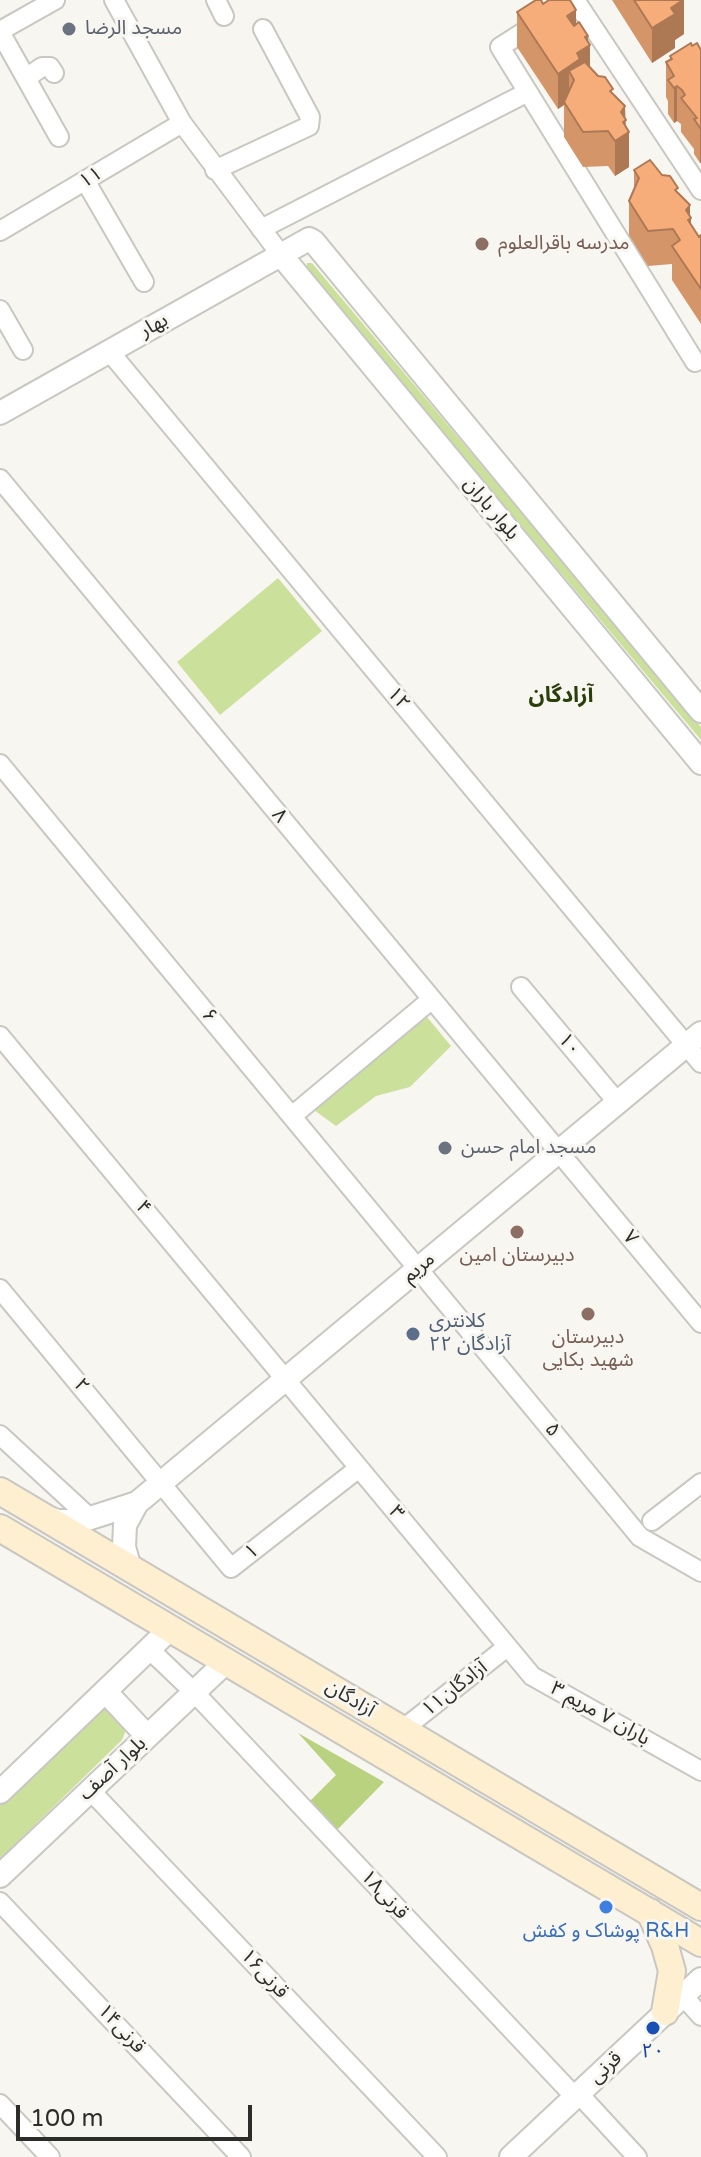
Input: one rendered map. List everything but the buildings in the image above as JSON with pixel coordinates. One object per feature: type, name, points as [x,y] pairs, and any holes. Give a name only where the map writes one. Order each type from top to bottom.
[{"type":"main road","name":"آزادگان","points":[[0,1491],[701,1907]]},
{"type":"main road","name":"آزادگان","points":[[0,1528],[701,1943]]},
{"type":"main road","points":[[650,1912],[672,1971],[674,2004]]},
{"type":"street","points":[[55,0],[0,32],[59,137]]},
{"type":"street","points":[[114,0],[182,123],[281,255]]},
{"type":"street","points":[[695,362],[500,47],[574,0],[701,190]]},
{"type":"street","points":[[215,170],[309,126],[310,117],[263,29]]},
{"type":"street","points":[[26,78],[42,67],[50,67],[54,73]]},
{"type":"street","points":[[261,229],[528,92]]},
{"type":"street","name":"۱۱","points":[[0,231],[182,123]]},
{"type":"street","points":[[86,182],[144,282]]},
{"type":"street","name":"بهار","points":[[0,413],[309,239]]},
{"type":"street","name":"بلوار باران","points":[[309,239],[701,711]]},
{"type":"street","name":"بلوار باران","points":[[281,255],[701,763]]},
{"type":"street","points":[[0,310],[23,350]]},
{"type":"street","name":"۱۲","points":[[109,351],[694,1039],[701,1063]]},
{"type":"street","name":"۸","points":[[0,479],[558,1152]]},
{"type":"street","points":[[681,739],[701,723]]},
{"type":"street","name":"۶","points":[[0,764],[419,1269]]},
{"type":"street","name":"۱۰","points":[[521,987],[618,1103]]},
{"type":"street","points":[[292,1116],[432,999]]},
{"type":"street","name":"۴","points":[[0,1036],[286,1380]]},
{"type":"street","name":"مریم","points":[[137,1503],[694,1039]]},
{"type":"street","name":"۷","points":[[558,1152],[701,1323]]},
{"type":"street","name":"۵","points":[[419,1269],[640,1537],[701,1572]]},
{"type":"street","name":"۲","points":[[0,1289],[162,1482]]},
{"type":"street","name":"۳","points":[[286,1380],[507,1647]]},
{"type":"street","points":[[0,1435],[90,1518]]},
{"type":"street","name":"۱","points":[[162,1482],[231,1568],[359,1468]]},
{"type":"street","points":[[652,1521],[701,1483]]},
{"type":"street","points":[[39,1514],[58,1521],[90,1518],[137,1503]]},
{"type":"street","points":[[137,1503],[125,1525],[124,1547],[129,1565],[145,1577]]},
{"type":"street","points":[[0,1792],[170,1629]]},
{"type":"street","name":"آزادگان۱۱","points":[[402,1730],[507,1647]]},
{"type":"street","name":"باران ۷ مریم ۳","points":[[507,1647],[532,1676],[701,1771]]},
{"type":"street","name":"قرنی۱۸","points":[[149,1649],[194,1692],[637,2157]]},
{"type":"street","name":"بلوار آصف","points":[[0,1876],[226,1662]]},
{"type":"street","points":[[105,1691],[147,1736]]},
{"type":"street","name":"قرنی۱۶","points":[[90,1790],[437,2157]]},
{"type":"street","name":"قرنی۱۴","points":[[0,1902],[241,2157]]},
{"type":"street","name":"قرنی","points":[[511,2157],[701,1979]]},
{"type":"street","points":[[674,2004],[701,2016]]},
{"type":"street","points":[[0,2104],[50,2157]]},
{"type":"green space","points":[[307,263],[312,263],[701,727],[701,740],[306,269]]},
{"type":"green space","points":[[278,578],[322,631],[220,715],[177,662]]},
{"type":"green space","points":[[427,1017],[451,1046],[410,1087],[376,1096],[336,1126],[314,1110]]},
{"type":"green space","points":[[110,1706],[128,1725],[122,1740],[0,1859],[0,1797],[89,1713]]},
{"type":"green space","points":[[298,1733],[384,1782],[336,1831],[309,1802],[336,1775]]},
{"type":"place","name":"مسجد الرضا","points":[[69,29]]},
{"type":"place","name":"مدرسه باقرالعلوم","points":[[482,244]]},
{"type":"place","name":"مسجد امام حسن","points":[[445,1148]]},
{"type":"place","name":"دبیرستان امین","points":[[517,1232]]},
{"type":"place","name":"دبیرستان شهید بکایی","points":[[588,1314]]},
{"type":"place","name":"کلانتری ۲۲ آزادگان","points":[[413,1334]]},
{"type":"place","name":"پوشاک و کفش R&H","points":[[606,1907]]},
{"type":"place","name":"۲۰","points":[[653,2028]]},
{"type":"district","name":"آزادگان","points":[[561,696]]}]
